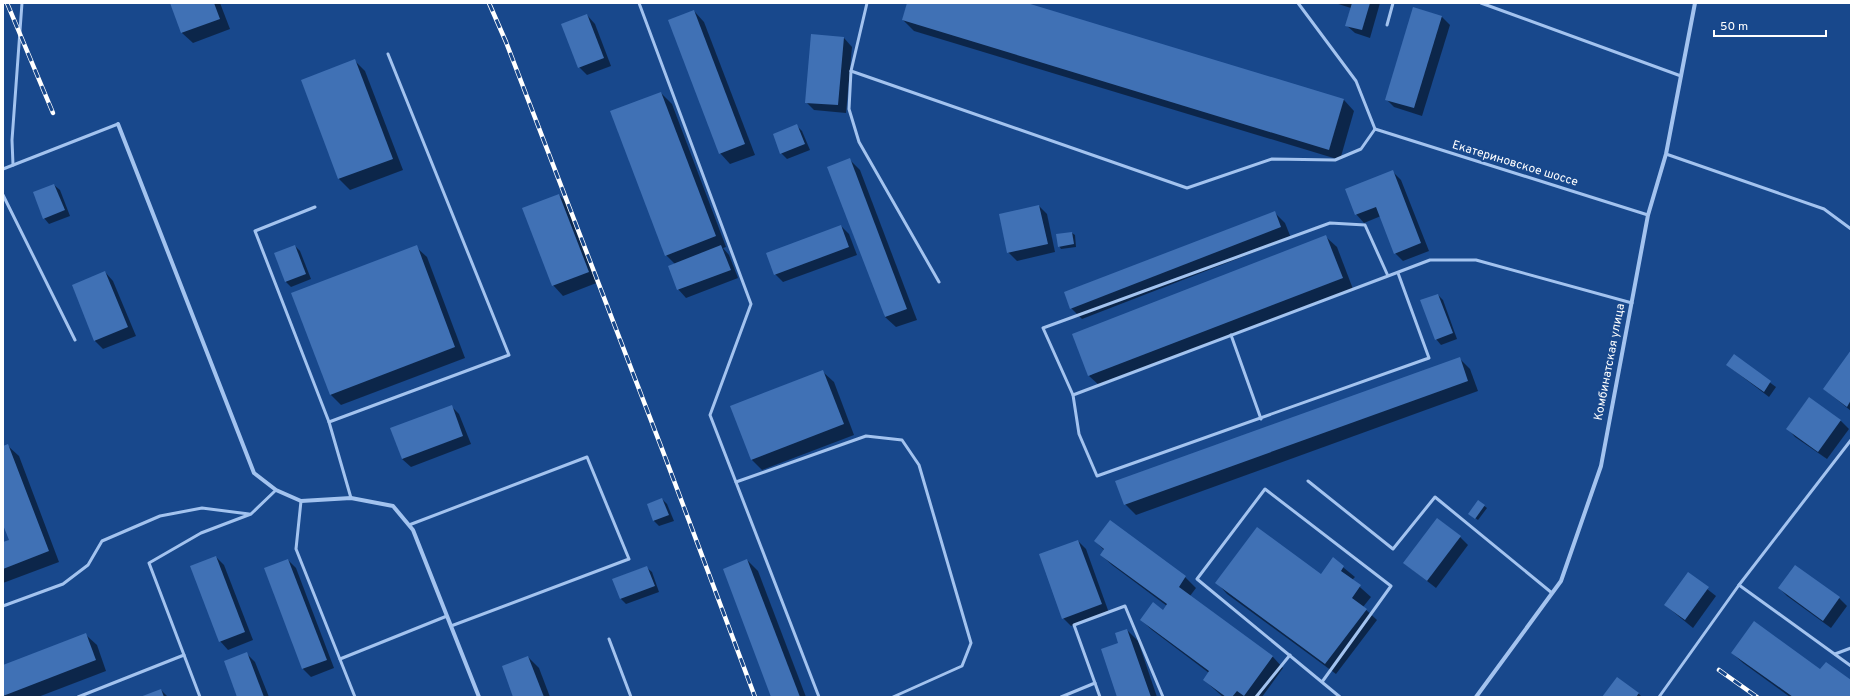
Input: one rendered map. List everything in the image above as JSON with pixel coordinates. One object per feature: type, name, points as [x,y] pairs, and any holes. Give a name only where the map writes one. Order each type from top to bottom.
[{"type":"street","name":"Комбинатская улица","points":[[1476,697],[1561,581],[1601,466],[1648,215],[1666,154],[1695,3]]},
{"type":"street","points":[[118,124],[254,473],[276,490],[301,501],[350,498],[393,506],[413,530],[479,697]]},
{"type":"lane","points":[[13,165],[12,140],[22,3]]},
{"type":"lane","points":[[639,3],[751,304],[710,415],[819,697]]},
{"type":"lane","points":[[867,3],[850,71],[849,109],[859,142],[939,282]]},
{"type":"lane","points":[[850,71],[1187,188],[1272,159],[1335,160],[1361,149],[1375,129],[1356,81],[1298,3]]},
{"type":"lane","points":[[1386,25],[1393,3]]},
{"type":"lane","points":[[1481,3],[1681,76]]},
{"type":"lane","points":[[329,422],[509,355],[388,54]]},
{"type":"lane","points":[[3,169],[118,124]]},
{"type":"lane","name":"Екатериновское шоссе","points":[[1375,129],[1648,215]]},
{"type":"lane","points":[[1666,154],[1824,209],[1851,229]]},
{"type":"lane","points":[[3,195],[76,340]]},
{"type":"lane","points":[[315,207],[255,231],[329,422],[350,498]]},
{"type":"lane","points":[[1388,276],[1365,225],[1330,223],[1043,328],[1073,395],[1079,434],[1097,476],[1429,358],[1398,273]]},
{"type":"lane","points":[[1073,395],[1430,260],[1476,260],[1632,303]]},
{"type":"lane","points":[[1231,335],[1260,419]]},
{"type":"lane","points":[[736,482],[866,436],[902,440],[919,465],[971,643],[962,666],[893,697]]},
{"type":"lane","points":[[1659,697],[1739,585],[1851,440]]},
{"type":"lane","points":[[410,525],[587,457],[626,551],[629,559],[451,626]]},
{"type":"lane","points":[[1308,482],[1393,549],[1435,498],[1552,593]]},
{"type":"lane","points":[[200,697],[148,563],[201,533],[251,514],[276,490]]},
{"type":"lane","points":[[1322,682],[1391,586],[1265,490],[1196,580],[1340,697]]},
{"type":"lane","points":[[301,501],[296,549],[355,697]]},
{"type":"lane","points":[[3,606],[63,584],[88,565],[102,541],[160,516],[202,508],[251,514]]},
{"type":"lane","points":[[1739,585],[1851,666]]},
{"type":"lane","points":[[1100,697],[1074,625],[1125,606],[1163,697]]},
{"type":"lane","points":[[340,659],[447,616]]},
{"type":"lane","points":[[609,639],[631,697]]},
{"type":"lane","points":[[1835,654],[1851,648]]},
{"type":"lane","points":[[78,697],[184,655]]},
{"type":"lane","points":[[1256,697],[1290,655]]},
{"type":"lane","points":[[1061,697],[1095,683]]},
{"type":"building","points":[[170,3],[214,3],[220,19],[181,33]]},
{"type":"building","points":[[907,3],[1027,3],[1344,99],[1329,150],[902,20]]},
{"type":"building","points":[[1352,3],[1370,3],[1362,30],[1345,26]]},
{"type":"building","points":[[1413,7],[1442,16],[1414,108],[1385,100]]},
{"type":"building","points":[[694,10],[745,144],[719,154],[668,20]]},
{"type":"building","points":[[587,14],[604,58],[578,68],[561,24]]},
{"type":"building","points":[[811,34],[844,37],[838,105],[805,103]]},
{"type":"building","points":[[355,59],[393,159],[338,179],[301,80]]},
{"type":"building","points":[[661,92],[716,236],[665,256],[610,111]]},
{"type":"building","points":[[797,124],[805,144],[780,154],[773,134]]},
{"type":"building","points":[[850,158],[907,309],[885,317],[827,167]]},
{"type":"building","points":[[1393,170],[1421,243],[1394,254],[1376,207],[1355,215],[1345,189]]},
{"type":"building","points":[[54,184],[65,210],[43,219],[33,192]]},
{"type":"building","points":[[559,194],[589,272],[552,286],[522,208]]},
{"type":"building","points":[[1039,205],[1048,244],[1007,253],[999,214]]},
{"type":"building","points":[[1275,211],[1281,227],[1070,309],[1064,292]]},
{"type":"building","points":[[841,225],[849,247],[774,275],[766,253]]},
{"type":"building","points":[[1072,232],[1074,244],[1058,247],[1056,234]]},
{"type":"building","points":[[1326,235],[1343,278],[1088,376],[1072,334]]},
{"type":"building","points":[[295,245],[306,274],[285,282],[274,253]]},
{"type":"building","points":[[417,245],[455,347],[330,395],[291,293]]},
{"type":"building","points":[[721,245],[731,270],[677,290],[668,266]]},
{"type":"building","points":[[105,271],[128,327],[94,341],[72,285]]},
{"type":"building","points":[[1438,294],[1453,333],[1435,340],[1420,300]]},
{"type":"building","points":[[1851,350],[1851,400],[1847,407],[1823,389]]},
{"type":"building","points":[[1734,354],[1771,381],[1764,392],[1726,365]]},
{"type":"building","points":[[1460,357],[1468,381],[1124,505],[1115,481]]},
{"type":"building","points":[[823,370],[844,424],[751,460],[730,406]]},
{"type":"building","points":[[1809,397],[1841,420],[1818,452],[1786,429]]},
{"type":"building","points":[[452,405],[463,436],[402,459],[390,428]]},
{"type":"building","points":[[8,444],[49,551],[3,569],[3,542],[9,540],[3,525],[3,446]]},
{"type":"building","points":[[662,498],[669,515],[653,521],[647,504]]},
{"type":"building","points":[[1478,500],[1485,505],[1475,519],[1468,514]]},
{"type":"building","points":[[1437,518],[1461,536],[1427,581],[1403,563]]},
{"type":"building","points":[[1110,520],[1186,576],[1179,587],[1273,656],[1244,696],[1237,691],[1232,697],[1226,697],[1203,680],[1209,671],[1140,620],[1153,602],[1163,610],[1167,604],[1100,555],[1104,549],[1094,541]]},
{"type":"building","points":[[1257,527],[1321,574],[1333,557],[1344,566],[1341,571],[1361,585],[1352,598],[1367,609],[1325,664],[1215,583]]},
{"type":"building","points":[[1078,540],[1102,604],[1062,619],[1039,554]]},
{"type":"building","points":[[216,556],[245,632],[219,642],[190,566]]},
{"type":"building","points":[[288,559],[327,660],[302,669],[264,568]]},
{"type":"building","points":[[747,559],[800,697],[771,697],[723,569]]},
{"type":"building","points":[[1795,565],[1840,597],[1823,621],[1778,588]]},
{"type":"building","points":[[647,566],[655,586],[620,599],[612,579]]},
{"type":"building","points":[[1688,572],[1709,587],[1685,620],[1664,605]]},
{"type":"building","points":[[1754,621],[1820,669],[1826,662],[1851,680],[1851,697],[1793,697],[1731,653]]},
{"type":"building","points":[[1127,629],[1151,697],[1117,697],[1101,649],[1118,643],[1115,633]]},
{"type":"building","points":[[86,633],[96,660],[3,696],[3,665]]},
{"type":"building","points":[[247,652],[264,697],[237,697],[224,661]]},
{"type":"building","points":[[528,656],[544,697],[513,697],[502,666]]},
{"type":"building","points":[[1617,677],[1639,693],[1636,697],[1602,697]]},
{"type":"building","points":[[161,689],[164,697],[140,697]]},
{"type":"railway","points":[[7,3],[53,113]]},
{"type":"railway","points":[[489,3],[506,42],[667,462],[755,697]]},
{"type":"railway","points":[[1719,670],[1757,697]]}]
